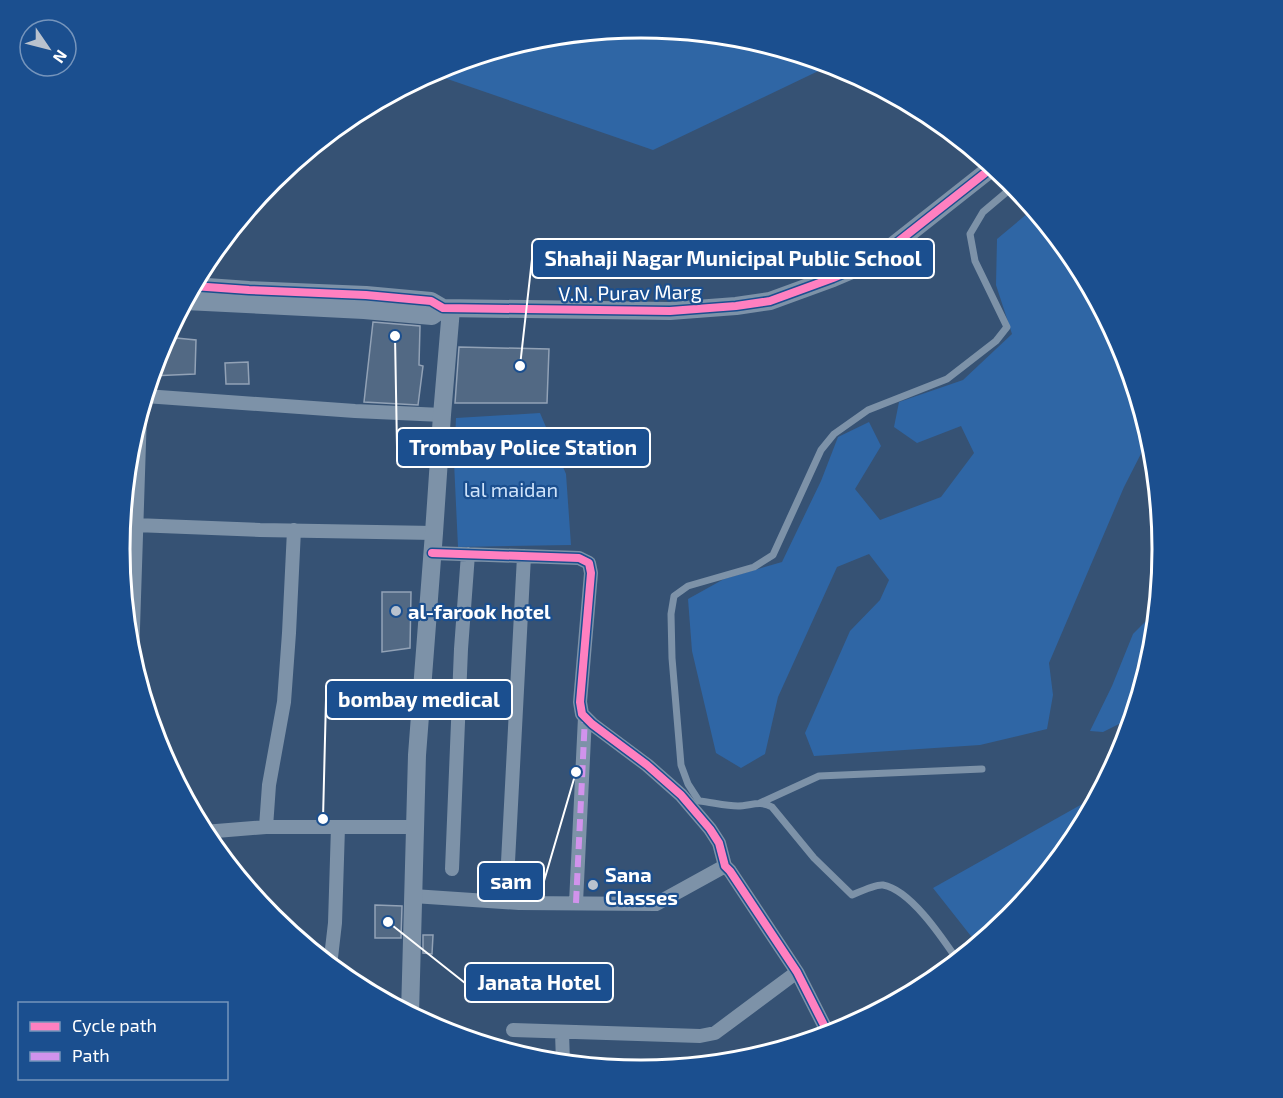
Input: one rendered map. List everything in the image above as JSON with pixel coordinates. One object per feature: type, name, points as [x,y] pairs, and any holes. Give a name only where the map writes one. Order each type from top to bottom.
[{"type":"street","name":"V.N. Purav Marg","points":[[195,300],[249,297],[365,302],[432,316],[447,308],[670,311],[770,301],[833,278],[885,252],[987,172]]},
{"type":"street","name":"V.N. Purav Marg","points":[[202,288],[249,297]]},
{"type":"street","points":[[410,1005],[417,756],[442,415],[447,308]]},
{"type":"street","points":[[153,397],[442,415]]},
{"type":"street","points":[[133,607],[138,461]]},
{"type":"street","points":[[135,525],[434,533]]},
{"type":"street","points":[[266,827],[269,785],[284,702],[294,530]]},
{"type":"street","points":[[432,553],[579,558],[589,563],[591,573],[580,702],[582,714],[681,795],[710,829],[719,843],[725,866],[797,972],[825,1026]]},
{"type":"street","points":[[452,869],[461,649],[468,554]]},
{"type":"street","points":[[508,862],[524,556]]},
{"type":"street","points":[[576,903],[585,717]]},
{"type":"street","points":[[217,835],[266,827],[415,827]]},
{"type":"street","points":[[331,956],[338,827]]},
{"type":"street","points":[[413,896],[519,903],[656,904],[725,866]]},
{"type":"street","points":[[513,1030],[700,1036],[715,1033],[797,972]]},
{"type":"street","points":[[562,1032],[563,1054]]},
{"type":"lane","points":[[954,954],[934,925],[897,891],[881,885],[852,895],[814,858],[772,807],[760,803],[738,806],[699,801],[688,784],[681,765],[672,658],[671,614],[674,596],[688,586],[754,567],[773,555],[821,450],[834,434],[868,410],[947,379],[996,341],[1007,327],[975,261],[970,234],[983,212],[1007,192]]},
{"type":"lane","points":[[760,803],[819,776],[982,769]]},
{"type":"green space","points":[[642,38],[708,42],[741,47],[820,70],[653,150],[443,77],[509,55],[542,47],[608,39]]},
{"type":"green space","points":[[1027,214],[1067,265],[1084,293],[1114,353],[1136,417],[1143,450],[1124,487],[1049,663],[1053,695],[1047,729],[980,745],[814,756],[805,733],[850,631],[880,600],[889,580],[869,554],[837,567],[778,697],[765,754],[741,768],[716,753],[692,651],[688,599],[724,579],[782,562],[821,481],[838,437],[869,422],[881,446],[855,489],[880,520],[941,497],[974,453],[961,426],[917,443],[894,427],[899,402],[963,380],[1012,334],[996,285],[997,239]]},
{"type":"green space","name":"lal maidan","points":[[540,413],[566,474],[571,545],[458,547],[454,462],[456,418]]},
{"type":"green space","points":[[1149,618],[1136,681],[1123,722],[1103,732],[1090,731],[1112,686],[1133,634]]},
{"type":"green space","points":[[1086,802],[1067,833],[1026,886],[973,939],[933,888]]},
{"type":"building","points":[[373,322],[420,326],[419,365],[423,366],[418,405],[364,402]]},
{"type":"building","points":[[176,338],[196,340],[195,374],[161,376]]},
{"type":"building","points":[[459,347],[549,349],[547,403],[455,403]]},
{"type":"building","points":[[248,362],[249,384],[226,384],[225,363]]},
{"type":"building","name":"al-farook hotel","points":[[382,592],[411,592],[410,648],[382,652]]},
{"type":"building","points":[[375,905],[402,906],[401,938],[375,938]]},
{"type":"building","points":[[423,935],[433,935],[432,954],[423,953]]},
{"type":"marked path","points":[[576,903],[585,717]]},
{"type":"cycle path","points":[[203,287],[366,295],[431,301],[443,308],[670,311],[736,306],[770,301],[859,267],[885,252],[987,172]]},
{"type":"cycle path","points":[[432,553],[579,558],[589,563],[591,573],[580,702],[582,714],[681,795],[710,829],[719,843],[725,866],[797,972],[825,1026]]},
{"type":"place","name":"Trombay Police Station","points":[[395,336]]},
{"type":"place","name":"Shahaji Nagar Municipal Public School","points":[[520,366]]},
{"type":"place","name":"al-farook hotel","points":[[396,611]]},
{"type":"place","name":"sam","points":[[576,772]]},
{"type":"place","name":"bombay medical","points":[[323,819]]},
{"type":"place","name":"Sana Classes","points":[[593,885]]},
{"type":"place","name":"Janata Hotel","points":[[388,922]]}]
